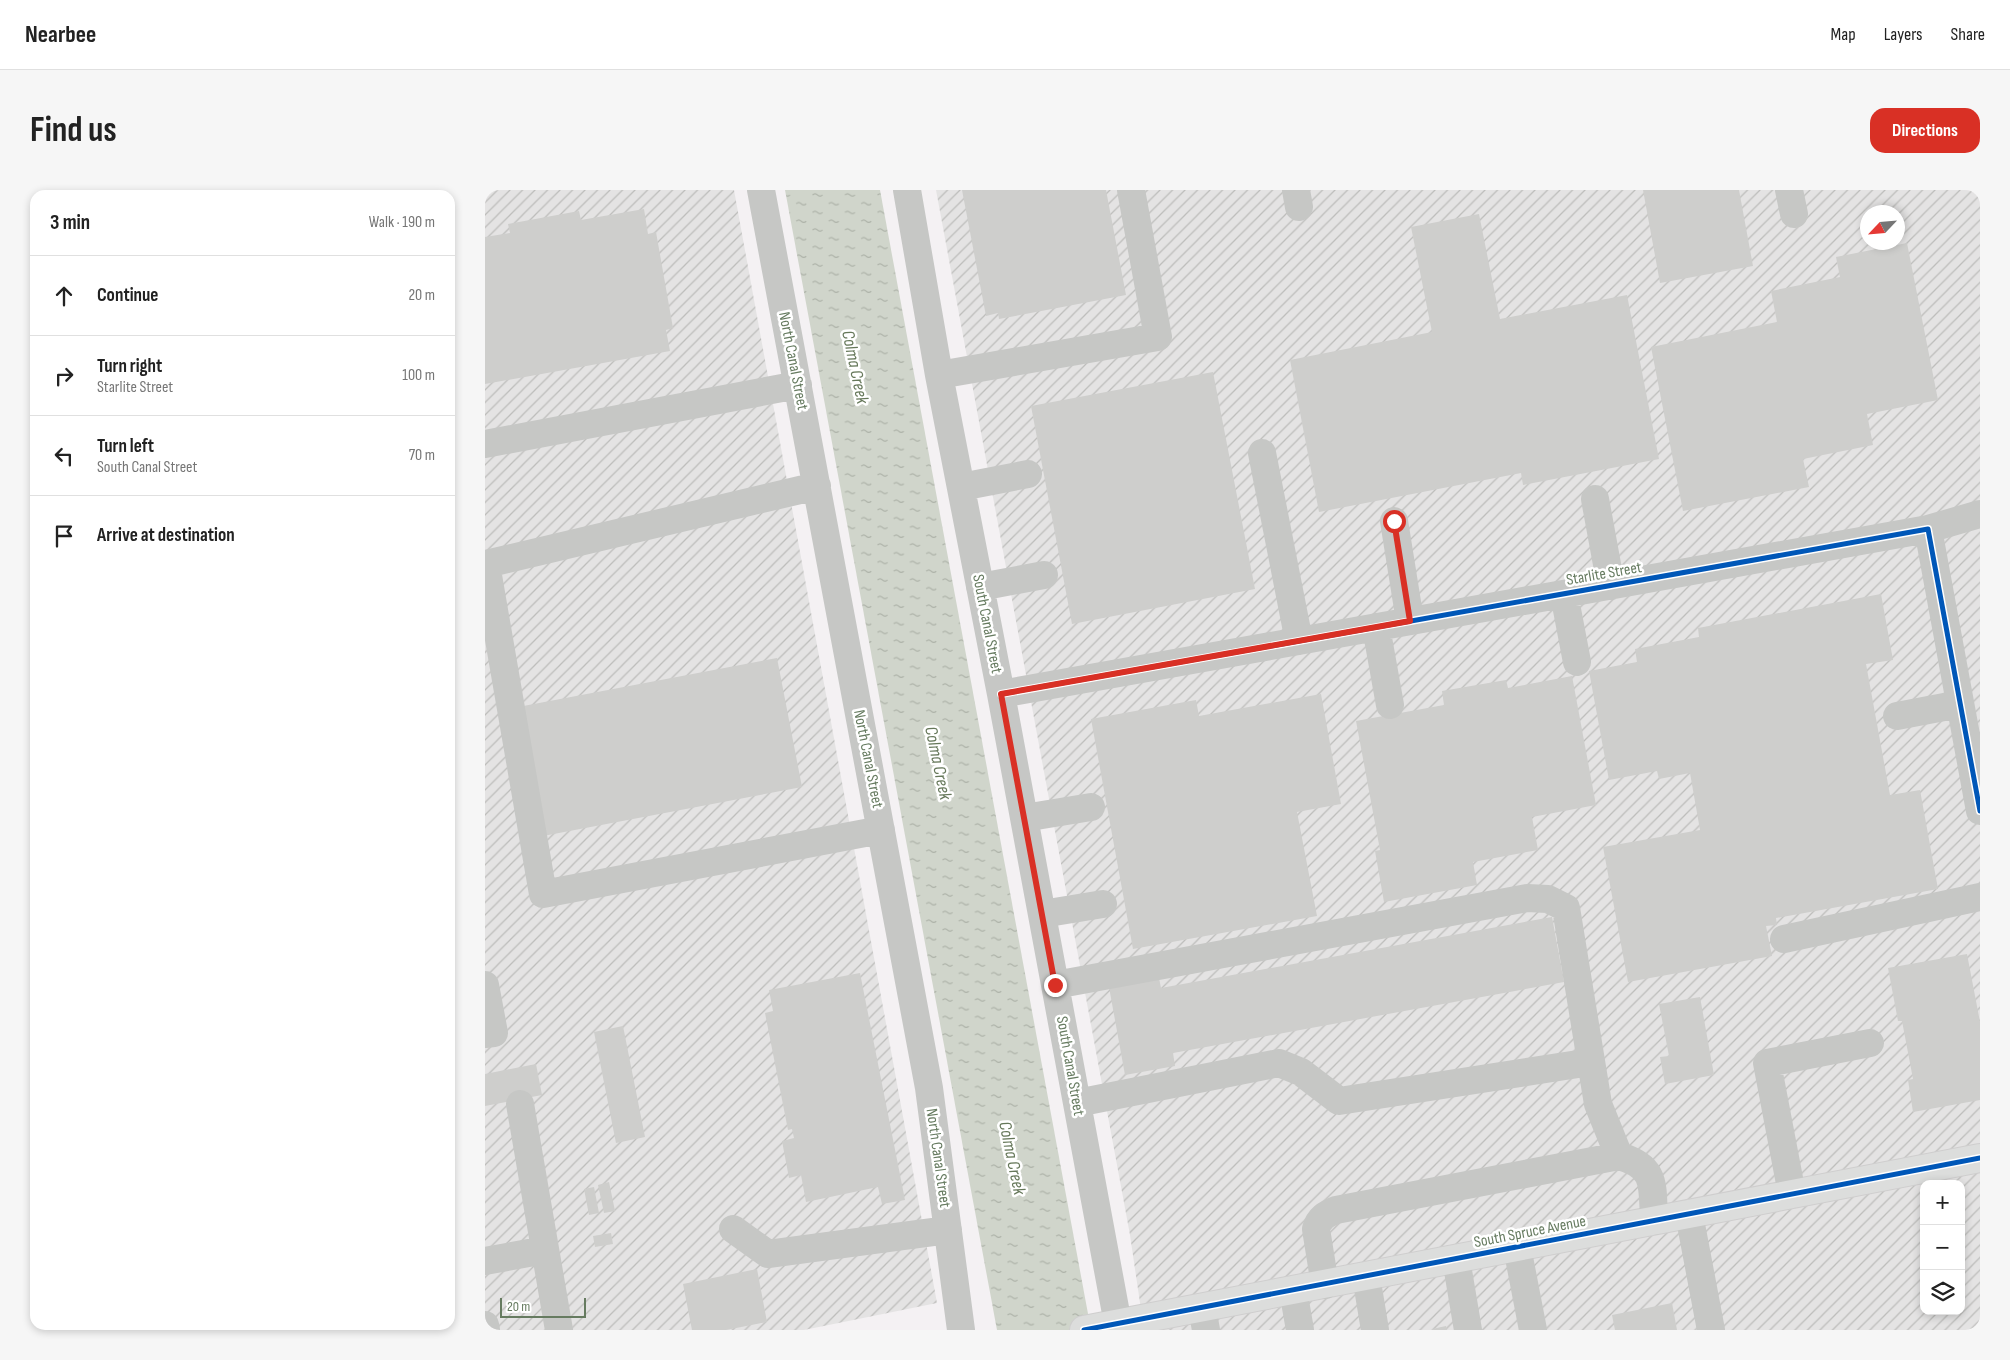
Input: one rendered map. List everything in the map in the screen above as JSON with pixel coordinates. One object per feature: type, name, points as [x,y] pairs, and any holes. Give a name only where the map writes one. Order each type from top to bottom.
[{"type":"main road","name":"South Spruce Avenue","points":[[1087,1329],[1118,1324],[1204,1319],[1293,1290],[1980,1158]]},
{"type":"street","name":"North Canal Street","points":[[761,190],[929,1088],[961,1330]]},
{"type":"street","name":"South Canal Street","points":[[907,190],[939,375],[1001,694],[1118,1324]]},
{"type":"street","points":[[939,375],[1158,337],[1131,190]]},
{"type":"street","points":[[485,444],[797,386]]},
{"type":"street","points":[[1262,453],[1299,641]]},
{"type":"street","points":[[961,487],[1028,474]]},
{"type":"street","points":[[817,486],[486,564],[543,894],[881,830]]},
{"type":"street","points":[[1595,499],[1611,586]]},
{"type":"street","name":"Starlite Street","points":[[1001,694],[1929,529],[1980,514]]},
{"type":"street","points":[[1394,521],[1410,621]]},
{"type":"street","points":[[1929,529],[1980,811]]},
{"type":"street","points":[[980,587],[1043,575]]},
{"type":"street","points":[[1564,594],[1577,662]]},
{"type":"street","points":[[1376,627],[1390,705]]},
{"type":"street","points":[[1897,716],[1961,704]]},
{"type":"street","points":[[1024,818],[1091,807]]},
{"type":"street","points":[[1784,940],[1980,897]]},
{"type":"street","points":[[1055,985],[1527,898],[1548,899],[1567,908],[1599,1104],[1619,1156]]},
{"type":"street","points":[[1042,914],[1103,904]]},
{"type":"street","points":[[485,985],[494,1033],[485,1034]]},
{"type":"street","points":[[1792,1194],[1767,1063],[1871,1044]]},
{"type":"street","points":[[1077,1103],[1279,1062],[1301,1072],[1339,1101],[1591,1062]]},
{"type":"street","points":[[520,1104],[559,1330]]},
{"type":"street","points":[[1325,1284],[1316,1229],[1318,1222],[1325,1215],[1336,1210],[1619,1156],[1633,1160],[1643,1167],[1651,1179],[1653,1221]]},
{"type":"street","points":[[1689,1214],[1711,1330]]},
{"type":"street","points":[[733,1229],[768,1254],[948,1230]]},
{"type":"street","points":[[1517,1247],[1533,1330]]},
{"type":"street","points":[[485,1260],[545,1250]]},
{"type":"street","points":[[1456,1259],[1468,1330]]},
{"type":"street","points":[[1366,1276],[1375,1330]]},
{"type":"street","points":[[1293,1290],[1300,1330]]},
{"type":"street","points":[[485,1325],[486,1330]]},
{"type":"shaded area","points":[[485,190],[734,190],[937,1303],[804,1330],[485,1330]]},
{"type":"shaded area","points":[[936,190],[1980,190],[1980,1330],[1144,1330],[1130,1235]]},
{"type":"water","name":"Colma Creek","points":[[785,190],[880,190],[1091,1330],[997,1330]]},
{"type":"building","points":[[962,190],[1106,190],[1126,295],[999,319],[998,313],[986,316]]},
{"type":"building","points":[[1643,190],[1739,190],[1753,266],[1660,283]]},
{"type":"building","points":[[644,209],[648,234],[656,232],[673,328],[666,330],[670,351],[485,384],[485,237],[510,233],[508,224],[579,211],[581,220]]},
{"type":"building","points":[[1479,214],[1500,319],[1627,295],[1659,459],[1523,485],[1521,473],[1319,512],[1290,360],[1432,332],[1411,227]]},
{"type":"building","points":[[1905,243],[1907,243],[1938,400],[1867,414],[1873,445],[1803,459],[1809,487],[1683,511],[1651,347],[1777,322],[1771,291],[1840,277],[1836,257],[1872,250],[1905,250]]},
{"type":"building","points":[[1213,372],[1255,589],[1072,624],[1031,406]]},
{"type":"building","points":[[1881,594],[1893,660],[1866,664],[1890,795],[1920,790],[1938,889],[1776,918],[1777,925],[1766,926],[1772,956],[1628,982],[1603,847],[1700,830],[1690,773],[1659,779],[1657,771],[1609,780],[1589,671],[1637,662],[1635,649],[1699,637],[1698,628]]},
{"type":"building","points":[[777,658],[802,787],[543,836],[518,707]]},
{"type":"building","points":[[1572,676],[1596,805],[1532,817],[1538,850],[1473,862],[1477,885],[1384,902],[1375,851],[1380,850],[1356,721],[1444,705],[1442,691],[1506,680],[1508,688]]},
{"type":"building","points":[[1321,694],[1341,804],[1297,812],[1317,916],[1133,949],[1091,719],[1196,700],[1199,716]]},
{"type":"building","points":[[1552,917],[1564,982],[1173,1053],[1175,1066],[1125,1075],[1109,987],[1159,978],[1161,988]]},
{"type":"building","points":[[1967,954],[1980,1022],[1980,1100],[1913,1112],[1908,1080],[1913,1079],[1902,1021],[1898,1021],[1888,968]]},
{"type":"building","points":[[860,973],[905,1200],[882,1204],[878,1187],[806,1202],[801,1175],[789,1178],[782,1141],[794,1138],[792,1129],[788,1130],[765,1013],[773,1011],[769,990]]},
{"type":"building","points":[[1700,997],[1714,1075],[1665,1084],[1660,1057],[1669,1056],[1659,1004]]},
{"type":"building","points":[[623,1026],[645,1137],[616,1143],[594,1032]]},
{"type":"building","points":[[536,1064],[542,1095],[485,1106],[485,1074]]},
{"type":"building","points":[[609,1182],[615,1211],[604,1213],[598,1185]]},
{"type":"building","points":[[594,1187],[599,1213],[589,1215],[584,1189]]},
{"type":"building","points":[[611,1233],[613,1244],[595,1247],[593,1236]]},
{"type":"building","points":[[757,1269],[767,1322],[726,1330],[692,1330],[683,1284]]},
{"type":"building","points":[[1672,1303],[1677,1330],[1615,1330],[1612,1315]]},
{"type":"building","points":[[1446,1326],[1447,1330],[1432,1330],[1432,1329]]},
{"type":"cycle path","points":[[1001,694],[1928,529],[1980,811]]},
{"type":"cycle path","points":[[1084,1330],[1980,1158]]},
{"type":"route","points":[[1055,985],[1001,694],[1410,621],[1394,521]]}]
